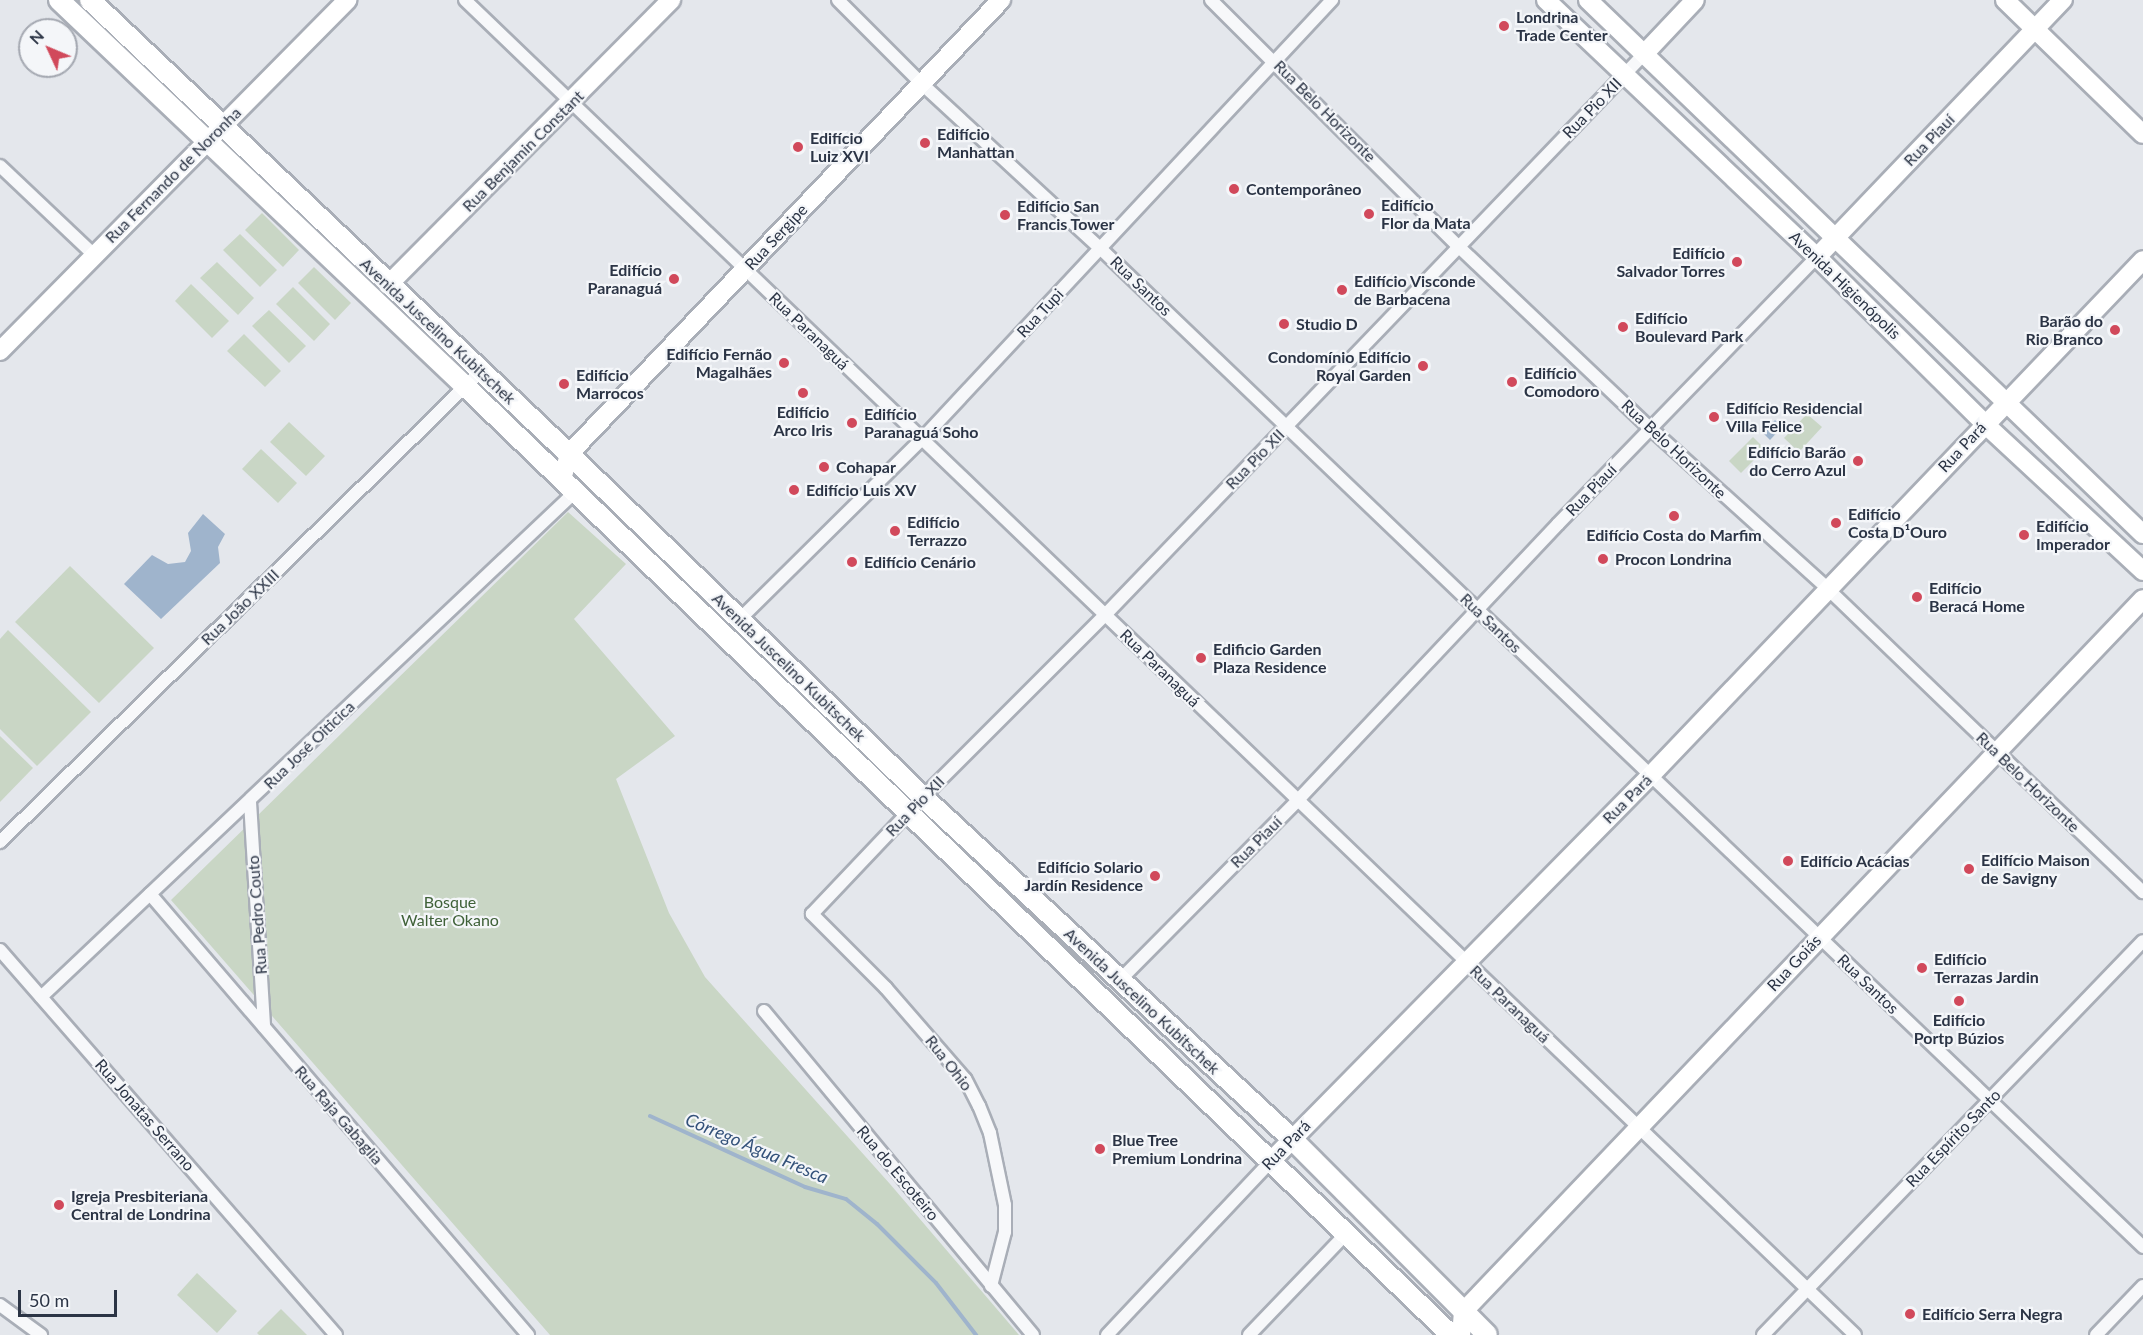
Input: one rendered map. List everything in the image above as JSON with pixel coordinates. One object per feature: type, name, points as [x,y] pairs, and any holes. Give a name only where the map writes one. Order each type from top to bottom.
[{"type":"main road","name":"Avenida Juscelino Kubitschek","points":[[59,0],[388,285],[569,454],[923,797],[1292,1139],[1487,1335]]},
{"type":"main road","name":"Avenida Juscelino Kubitschek","points":[[90,0],[373,300],[569,485],[1448,1333]]},
{"type":"main road","name":"Rua Fernando de Noronha","points":[[0,351],[93,254],[346,0]]},
{"type":"main road","name":"Rua Benjamin Constant","points":[[388,285],[671,0]]},
{"type":"main road","name":"Rua Sergipe","points":[[569,485],[569,454],[1001,0]]},
{"type":"main road","name":"Avenida Higienópolis","points":[[1546,0],[1817,257],[1985,424],[2143,571]]},
{"type":"main road","name":"Avenida Higienópolis","points":[[1588,0],[1646,52],[2143,534]]},
{"type":"main road","name":"Rua Pio XII","points":[[1646,52],[1695,0]]},
{"type":"main road","points":[[2005,0],[2143,134]]},
{"type":"main road","name":"Rua Piauí","points":[[1817,257],[2063,0]]},
{"type":"main road","name":"Rua Pará","points":[[1271,1161],[1651,775],[2143,260]]},
{"type":"main road","name":"Rua Goiás","points":[[1463,1312],[1819,936],[2143,599]]},
{"type":"main road","points":[[998,898],[1040,923],[1089,972],[1105,982],[1119,980]]},
{"type":"main road","points":[[1448,1333],[1463,1312]]},
{"type":"street","name":"Rua Paranaguá","points":[[465,0],[1855,1335]]},
{"type":"street","name":"Rua Santos","points":[[838,0],[921,83],[1101,249],[2143,1247]]},
{"type":"street","name":"Rua Belo Horizonte","points":[[1211,0],[1275,61],[1459,247],[1650,428],[1829,590],[2143,892]]},
{"type":"street","name":"Rua Tupi","points":[[740,619],[922,439],[1332,0]]},
{"type":"street","name":"Rua Pio XII","points":[[812,914],[923,797],[1105,615],[1646,52]]},
{"type":"street","points":[[0,166],[93,254]]},
{"type":"street","name":"Rua Piauí","points":[[1119,980],[1298,800],[1650,428],[1817,257]]},
{"type":"street","name":"Rua Benjamin Constant","points":[[373,300],[388,285]]},
{"type":"street","name":"Rua João XXIII","points":[[0,842],[480,372]]},
{"type":"street","name":"Rua José Oiticica","points":[[41,997],[250,802],[569,485]]},
{"type":"street","name":"Rua Pedro Couto","points":[[250,802],[264,1027]]},
{"type":"street","name":"Rua Raja Gabaglia","points":[[150,894],[528,1335]]},
{"type":"street","name":"Rua Ohio","points":[[812,914],[886,988],[965,1079],[979,1106],[990,1133],[1005,1205],[1005,1232],[991,1286]]},
{"type":"street","name":"Rua Espírito Santo","points":[[1763,1335],[2143,941]]},
{"type":"street","name":"Rua Jonatas Serrano","points":[[0,950],[336,1335]]},
{"type":"street","name":"Rua do Escoteiro","points":[[764,1011],[1033,1335]]},
{"type":"street","name":"Rua Pará","points":[[1107,1335],[1271,1161]]},
{"type":"street","points":[[1249,1335],[1345,1235]]},
{"type":"street","points":[[2096,1335],[2143,1286]]},
{"type":"street","points":[[0,1305],[41,1335]]},
{"type":"green space","points":[[262,213],[299,250],[283,267],[245,230]]},
{"type":"green space","points":[[240,234],[277,270],[260,287],[223,250]]},
{"type":"green space","points":[[217,262],[254,298],[238,315],[200,278]]},
{"type":"green space","points":[[314,267],[351,303],[335,320],[298,283]]},
{"type":"green space","points":[[191,284],[229,321],[212,338],[175,301]]},
{"type":"green space","points":[[293,287],[330,324],[314,341],[276,304]]},
{"type":"green space","points":[[269,310],[306,346],[289,363],[252,326]]},
{"type":"green space","points":[[244,334],[281,371],[265,387],[227,351]]},
{"type":"green space","points":[[1807,414],[1822,427],[1799,452],[1784,438]]},
{"type":"green space","points":[[289,422],[325,456],[306,476],[270,442]]},
{"type":"green space","points":[[1753,437],[1765,449],[1741,473],[1729,461]]},
{"type":"green space","points":[[261,449],[297,483],[278,503],[242,469]]},
{"type":"green space","name":"Bosque Walter Okano","points":[[568,512],[626,564],[574,619],[675,736],[616,779],[669,913],[705,977],[890,1184],[1019,1335],[550,1335],[171,900]]},
{"type":"green space","points":[[70,566],[154,648],[99,703],[15,622]]},
{"type":"green space","points":[[8,630],[91,712],[37,766],[0,729],[0,639]]},
{"type":"green space","points":[[0,736],[33,768],[0,802]]},
{"type":"green space","points":[[197,1273],[237,1311],[217,1333],[177,1295]]},
{"type":"green space","points":[[281,1309],[307,1335],[259,1335],[257,1333]]},
{"type":"water","points":[[1775,420],[1782,427],[1770,440],[1763,433]]},
{"type":"water","points":[[203,514],[225,534],[218,547],[220,563],[161,619],[124,584],[152,555],[168,564],[185,562],[191,551],[188,533]]},
{"type":"waterway","name":"Córrego Água Fresca","points":[[650,1116],[805,1187],[846,1199],[877,1224],[936,1283],[976,1335]]},
{"type":"place","name":"Londrina Trade Center","points":[[1504,26]]},
{"type":"place","name":"Edifício Manhattan","points":[[925,143]]},
{"type":"place","name":"Edifício Luiz XVI","points":[[798,147]]},
{"type":"place","name":"Contemporâneo","points":[[1234,189]]},
{"type":"place","name":"Edifício Flor da Mata","points":[[1369,214]]},
{"type":"place","name":"Edifício San Francis Tower","points":[[1005,215]]},
{"type":"place","name":"Edifício Salvador Torres","points":[[1737,262]]},
{"type":"place","name":"Edifício Paranaguá","points":[[674,279]]},
{"type":"place","name":"Edifício Visconde de Barbacena","points":[[1342,290]]},
{"type":"place","name":"Studio D","points":[[1284,324]]},
{"type":"place","name":"Edifício Boulevard Park","points":[[1623,327]]},
{"type":"place","name":"Barão do Rio Branco","points":[[2115,330]]},
{"type":"place","name":"Edifício Fernão Magalhães","points":[[784,363]]},
{"type":"place","name":"Condomínio Edifício Royal Garden","points":[[1423,366]]},
{"type":"place","name":"Edifício Comodoro","points":[[1512,382]]},
{"type":"place","name":"Edifício Marrocos","points":[[564,384]]},
{"type":"place","name":"Edifício Arco Iris","points":[[803,393]]},
{"type":"place","name":"Edifício Residencial Villa Felice","points":[[1714,417]]},
{"type":"place","name":"Edifício Paranaguá Soho","points":[[852,423]]},
{"type":"place","name":"Edifício Barão do Cerro Azul","points":[[1858,461]]},
{"type":"place","name":"Cohapar","points":[[824,467]]},
{"type":"place","name":"Edifício Luis XV","points":[[794,490]]},
{"type":"place","name":"Edifício Costa do Marfim","points":[[1674,516]]},
{"type":"place","name":"Edifício Costa D¹Ouro","points":[[1836,523]]},
{"type":"place","name":"Edifício Terrazzo","points":[[895,531]]},
{"type":"place","name":"Edifício Imperador","points":[[2024,535]]},
{"type":"place","name":"Procon Londrina","points":[[1603,559]]},
{"type":"place","name":"Edifício Cenário","points":[[852,562]]},
{"type":"place","name":"Edifício Beracá Home","points":[[1917,597]]},
{"type":"place","name":"Edificio Garden Plaza Residence","points":[[1201,658]]},
{"type":"place","name":"Edifício Acácias","points":[[1788,861]]},
{"type":"place","name":"Edifício Maison de Savigny","points":[[1969,869]]},
{"type":"place","name":"Edifício Solario Jardín Residence","points":[[1155,876]]},
{"type":"place","name":"Edifício Terrazas Jardin","points":[[1922,968]]},
{"type":"place","name":"Edifício Portp Búzios","points":[[1959,1001]]},
{"type":"place","name":"Blue Tree Premium Londrina","points":[[1100,1149]]},
{"type":"place","name":"Igreja Presbiteriana Central de Londrina","points":[[59,1205]]},
{"type":"place","name":"Edifício Serra Negra","points":[[1910,1314]]}]
